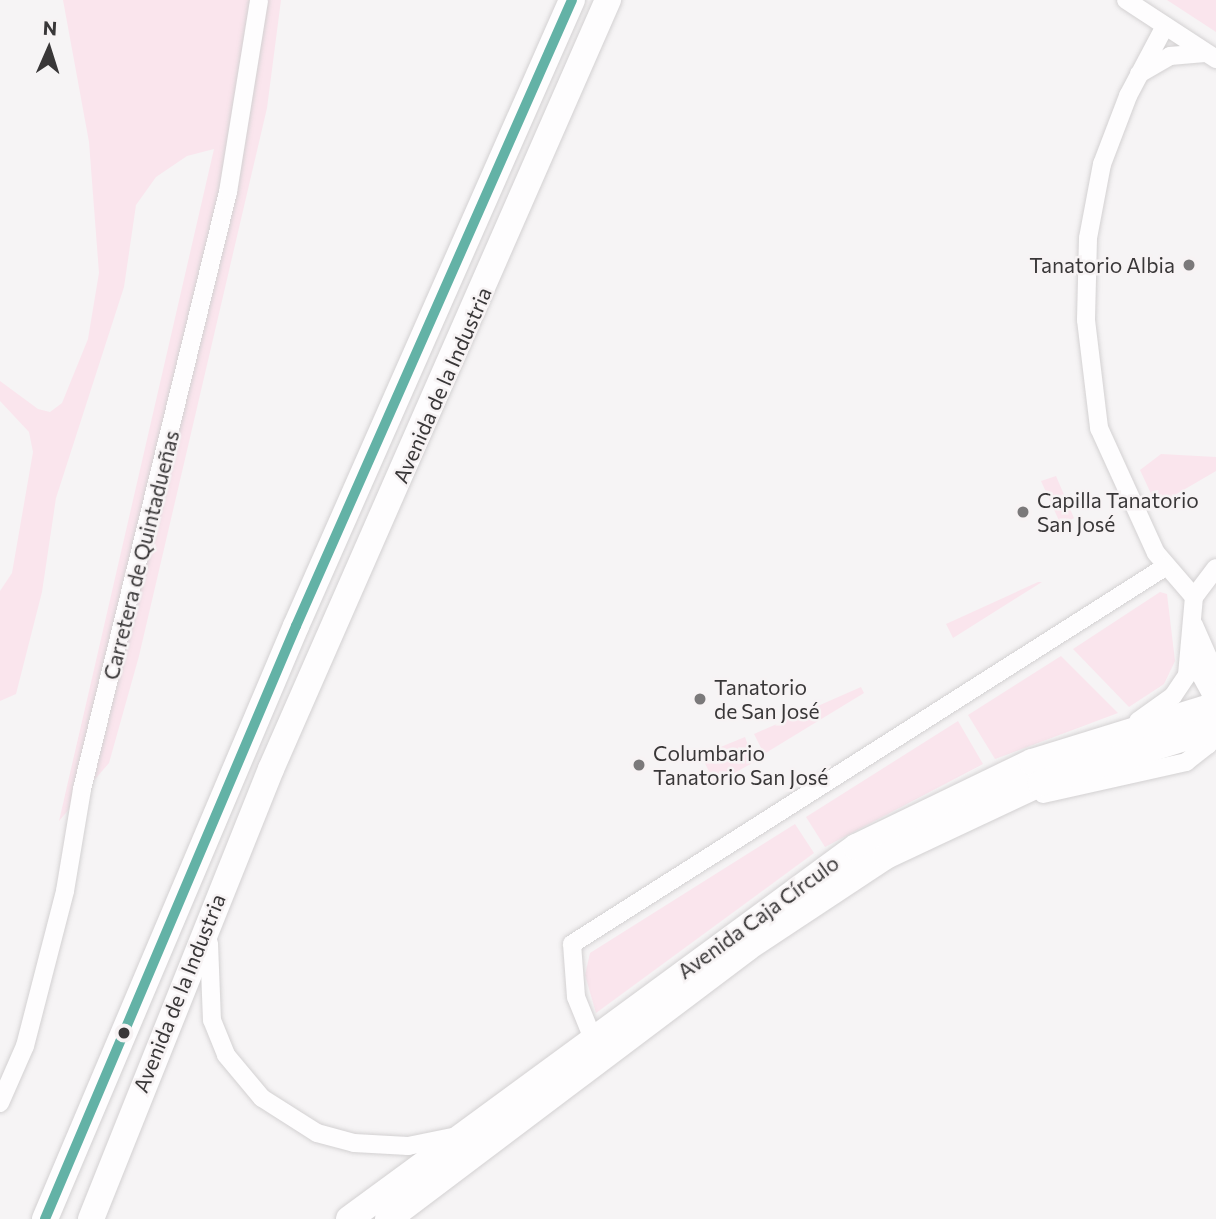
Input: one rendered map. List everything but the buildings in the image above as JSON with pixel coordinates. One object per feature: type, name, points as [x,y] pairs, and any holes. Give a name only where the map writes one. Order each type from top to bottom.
[{"type":"main road","name":"Avenida de la Industria","points":[[45,1219],[296,625],[572,0]]},
{"type":"main road","name":"Avenida de la Industria","points":[[91,1219],[271,769],[608,0]]},
{"type":"main road","name":"Avenida Caja Círculo","points":[[349,1219],[856,847],[947,798],[1063,751],[1216,716]]},
{"type":"main road","name":"Avenida Caja Círculo","points":[[388,1219],[798,911],[978,808],[1216,716]]},
{"type":"street","name":"Carretera de Quintadueñas","points":[[0,1103],[25,1046],[65,891],[82,789],[228,192],[259,0]]},
{"type":"street","points":[[1126,0],[1211,56]]},
{"type":"street","points":[[1165,26],[1139,74],[1093,202],[1086,320],[1099,428],[1166,567],[1194,597]]},
{"type":"street","points":[[1139,74],[1170,56],[1211,56]]},
{"type":"street","points":[[593,1039],[576,997],[572,944],[1166,567]]},
{"type":"street","points":[[1216,568],[1194,597],[1193,622],[1216,675]]},
{"type":"street","points":[[1207,659],[1216,716]]},
{"type":"street","points":[[1063,751],[1149,716],[1173,696],[1207,659]]},
{"type":"street","name":"Avenida de la Industria","points":[[271,769],[208,946],[206,989],[226,1055],[262,1098],[332,1138],[408,1146],[465,1133]]},
{"type":"shaded area","points":[[63,0],[281,0],[267,108],[139,656],[109,763],[59,821],[214,149],[187,156],[156,177],[136,205],[124,287],[56,498],[42,592],[16,694],[0,701],[0,591],[12,573],[33,452],[29,432],[0,401],[0,381],[38,409],[50,412],[62,403],[88,339],[99,273],[89,142]]},
{"type":"shaded area","points":[[1167,0],[1216,0],[1216,32]]},
{"type":"shaded area","points":[[1161,454],[1216,457],[1216,471],[1168,499],[1153,498],[1140,470]]},
{"type":"shaded area","points":[[1056,476],[1074,518],[1061,525],[1041,481]]},
{"type":"shaded area","points":[[1042,582],[953,638],[946,624]]},
{"type":"shaded area","points":[[1160,592],[1167,594],[1175,661],[1164,684],[1129,707],[1073,649]]},
{"type":"shaded area","points":[[1061,656],[1118,713],[995,759],[968,715]]},
{"type":"shaded area","points":[[861,687],[864,693],[764,754],[754,734]]},
{"type":"shaded area","points":[[958,721],[983,764],[825,847],[806,817]]},
{"type":"shaded area","points":[[745,737],[754,762],[715,784],[701,755]]},
{"type":"shaded area","points":[[795,824],[814,853],[596,1013],[585,975],[590,953]]},
{"type":"transit line","points":[[45,1219],[296,626],[572,0]]},
{"type":"place","name":"Tanatorio Albia","points":[[1189,265]]},
{"type":"place","name":"Capilla Tanatorio San José","points":[[1023,512]]},
{"type":"place","name":"Tanatorio de San José","points":[[700,699]]},
{"type":"place","name":"Columbario Tanatorio San José","points":[[639,765]]}]
